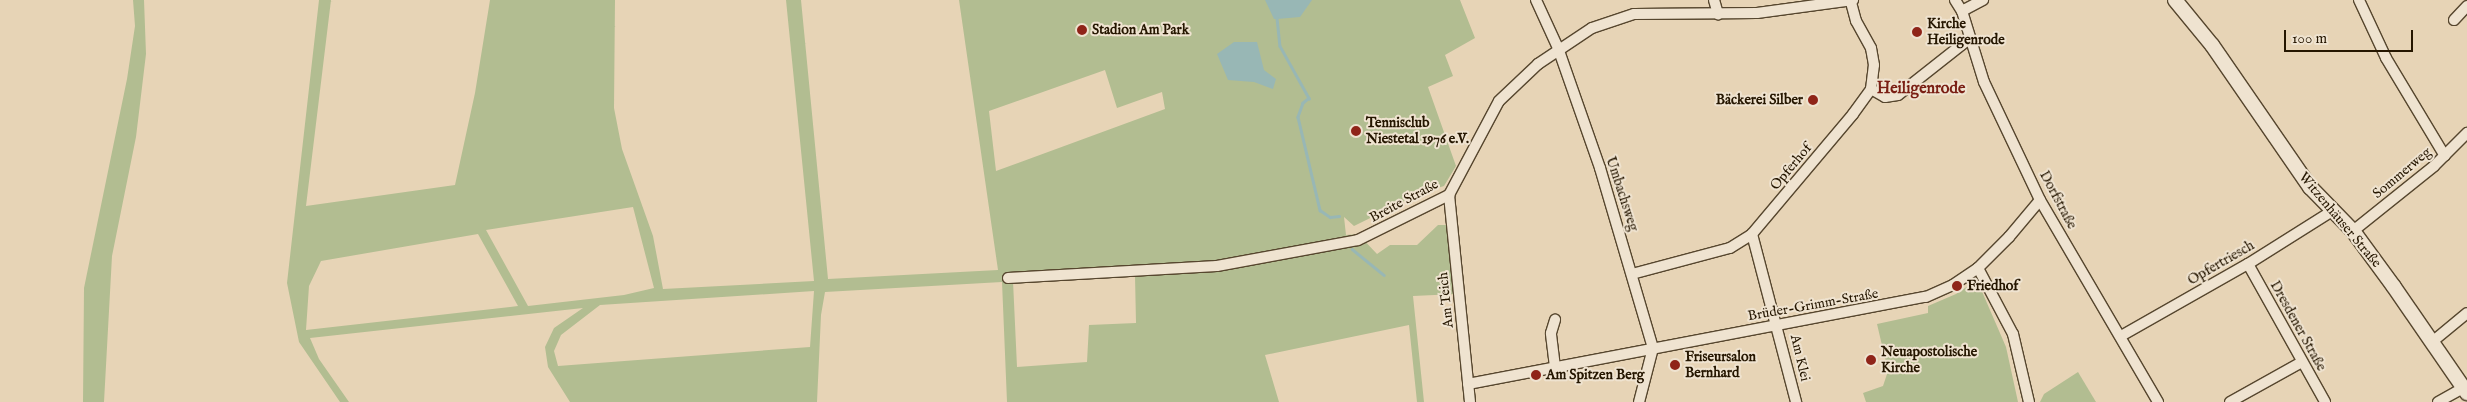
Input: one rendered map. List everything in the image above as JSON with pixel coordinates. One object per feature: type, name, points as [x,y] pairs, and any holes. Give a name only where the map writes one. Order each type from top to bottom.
[{"type":"main road","name":"Witzenhäuser Straße","points":[[2175,0],[2212,45],[2310,187],[2352,231],[2465,390]]},
{"type":"street","name":"Umbachsweg","points":[[1536,0],[1558,48],[1632,274],[1653,348]]},
{"type":"street","points":[[1714,0],[1718,14]]},
{"type":"street","name":"Dorfstraße","points":[[1955,0],[1962,11],[1969,39],[1984,82],[2040,200],[2158,402]]},
{"type":"street","points":[[1962,11],[1982,0]]},
{"type":"street","points":[[2359,0],[2386,58],[2445,156]]},
{"type":"street","name":"Breite Straße","points":[[1008,278],[1217,266],[1265,259],[1358,240],[1449,195],[1498,101],[1558,48],[1608,21],[1634,14],[1757,13],[1852,1]]},
{"type":"street","points":[[1852,1],[1856,21],[1873,57],[1871,89],[1885,97],[1898,95],[1969,39]]},
{"type":"street","points":[[2454,20],[2467,6]]},
{"type":"street","name":"Opferhof","points":[[1632,274],[1730,248],[1752,234],[1871,89]]},
{"type":"street","name":"Sommerweg","points":[[2352,231],[2445,156],[2467,134]]},
{"type":"street","name":"Am Teich","points":[[1449,195],[1470,402]]},
{"type":"street","name":"Brüder-Grimm-Straße","points":[[1468,384],[1926,297],[1953,285],[1978,268],[2009,237],[2040,200]]},
{"type":"street","name":"Opfertriesch","points":[[2120,336],[2248,264],[2332,210]]},
{"type":"street","name":"Am Klei","points":[[1752,234],[1778,325],[1796,402]]},
{"type":"street","name":"Dresdener Straße","points":[[2248,264],[2325,402]]},
{"type":"street","points":[[1978,268],[2013,334],[2030,402]]},
{"type":"street","points":[[2432,342],[2467,314]]},
{"type":"street","points":[[1554,367],[1551,334],[1555,320]]},
{"type":"street","points":[[1639,402],[1653,348]]},
{"type":"street","points":[[2230,402],[2302,362]]},
{"type":"street","points":[[2438,402],[2465,390]]},
{"type":"green space","points":[[133,0],[144,0],[146,54],[136,137],[112,256],[104,402],[83,402],[84,288],[127,79],[135,26]]},
{"type":"green space","points":[[319,0],[331,0],[306,206],[455,185],[475,93],[490,0],[615,0],[614,108],[622,149],[653,236],[663,289],[814,281],[786,0],[801,0],[828,279],[998,270],[959,0],[1460,0],[1475,38],[1445,55],[1453,76],[1428,87],[1456,166],[1444,186],[1421,193],[1354,226],[1344,217],[1346,235],[1358,234],[1377,254],[1390,245],[1417,245],[1438,225],[1449,225],[1456,294],[1413,296],[1424,402],[1417,402],[1409,325],[1265,355],[1279,402],[1007,402],[1002,282],[825,292],[821,315],[817,402],[570,402],[548,367],[545,347],[554,328],[583,308],[310,338],[319,359],[349,402],[340,402],[299,342],[287,283]],"holes":[[[1105,70],[1117,108],[1162,92],[1165,109],[996,171],[989,111]],[[633,207],[654,288],[624,295],[528,306],[486,230]],[[478,234],[518,306],[306,330],[309,286],[321,261]],[[1135,276],[1136,323],[1089,325],[1087,362],[1017,367],[1013,281]],[[814,291],[810,347],[558,366],[554,351],[561,335],[600,305]]]},
{"type":"green space","points":[[1977,280],[2006,347],[2018,402],[1866,402],[1863,393],[1883,386],[1888,371],[1877,324],[1928,313],[1928,306],[1956,294]]},
{"type":"green space","points":[[2078,372],[2096,402],[2040,402],[2044,394]]},
{"type":"water","points":[[1265,0],[1312,0],[1300,17],[1274,19]]},
{"type":"water","points":[[1234,42],[1257,42],[1264,70],[1276,79],[1273,89],[1254,82],[1228,80],[1217,54]]},
{"type":"waterway","points":[[1277,18],[1280,46],[1309,98],[1303,103],[1298,117],[1320,210],[1330,217],[1339,216]]},
{"type":"waterway","points":[[1352,249],[1384,275]]},
{"type":"place","name":"Stadion Am Park","points":[[1082,30]]},
{"type":"place","name":"Kirche Heiligenrode","points":[[1917,32]]},
{"type":"place","name":"Bäckerei Silber","points":[[1813,100]]},
{"type":"place","name":"Tennisclub Niestetal 1976 e.V.","points":[[1356,131]]},
{"type":"place","name":"Friedhof","points":[[1957,286]]},
{"type":"place","name":"Neuapostolische Kirche","points":[[1871,360]]},
{"type":"place","name":"Friseursalon Bernhard","points":[[1675,365]]},
{"type":"place","name":"Am Spitzen Berg","points":[[1536,375]]},
{"type":"district","name":"Heiligenrode","points":[[1921,89]]}]
